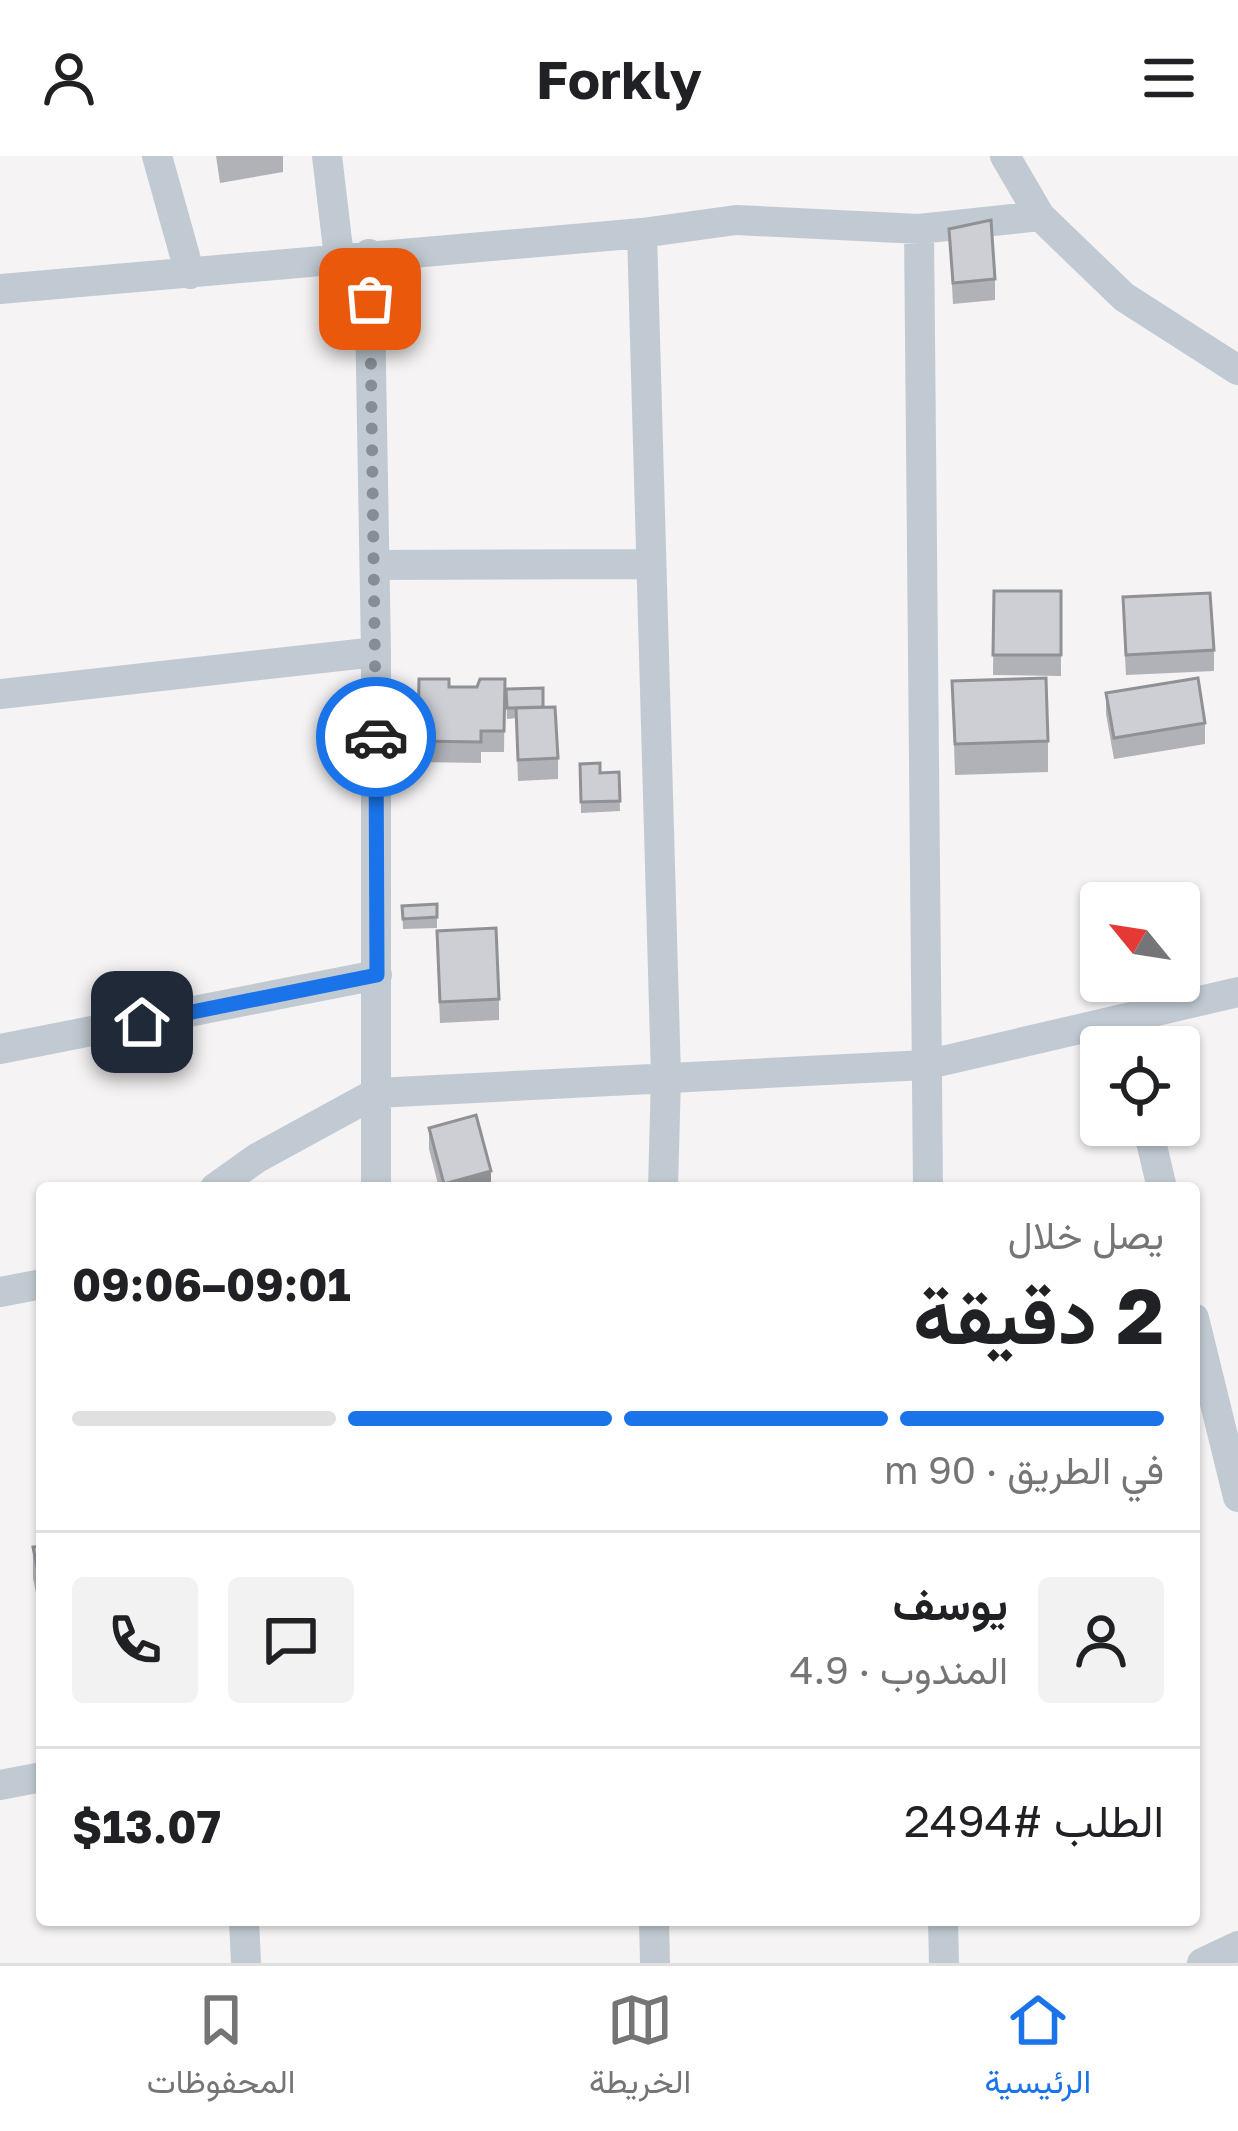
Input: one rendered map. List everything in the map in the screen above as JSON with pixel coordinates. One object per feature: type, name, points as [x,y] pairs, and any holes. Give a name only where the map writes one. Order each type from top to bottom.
[{"type":"street","points":[[158,156],[190,274]]},
{"type":"street","points":[[327,156],[354,256],[375,565],[376,1182]]},
{"type":"street","points":[[1005,156],[1040,216],[1124,297],[1237,374]]},
{"type":"street","points":[[0,289],[642,233],[736,220],[919,229],[1040,216]]},
{"type":"street","points":[[919,229],[928,1182]]},
{"type":"street","points":[[642,233],[666,1077],[663,1182]]},
{"type":"street","points":[[375,565],[644,564]]},
{"type":"street","points":[[0,694],[376,652]]},
{"type":"street","points":[[0,1048],[377,975]]},
{"type":"street","points":[[1143,1026],[1238,992]]},
{"type":"street","points":[[223,1182],[257,1158],[376,1093],[925,1065],[1080,1040]]},
{"type":"street","points":[[1152,1146],[1161,1182]]},
{"type":"street","points":[[0,1292],[36,1285]]},
{"type":"street","points":[[1200,1342],[1238,1497]]},
{"type":"street","points":[[0,1785],[36,1778]]},
{"type":"street","points":[[244,1926],[246,1963]]},
{"type":"street","points":[[654,1926],[655,1963]]},
{"type":"street","points":[[943,1926],[944,1963]]},
{"type":"street","points":[[1202,1963],[1238,1946]]},
{"type":"building","points":[[991,220],[995,279],[953,283],[949,229]]},
{"type":"building","points":[[994,591],[1061,591],[1061,655],[993,655]]},
{"type":"building","points":[[1210,593],[1214,650],[1126,655],[1123,597]]},
{"type":"building","points":[[1046,678],[1048,741],[955,744],[952,681]]},
{"type":"building","points":[[1198,678],[1205,723],[1114,738],[1106,693]]},
{"type":"building","points":[[419,679],[449,679],[449,687],[477,687],[480,679],[505,679],[504,731],[481,731],[481,742],[418,741]]},
{"type":"building","points":[[543,688],[543,707],[507,708],[506,689]]},
{"type":"building","points":[[555,707],[558,758],[518,760],[516,708]]},
{"type":"building","points":[[600,763],[600,773],[619,772],[620,801],[581,802],[580,764]]},
{"type":"building","points":[[437,904],[437,917],[403,919],[402,906]]},
{"type":"building","points":[[496,928],[499,999],[440,1002],[437,931]]},
{"type":"building","points":[[476,1115],[491,1171],[443,1182],[429,1128]]},
{"type":"way so far","points":[[370,299],[376,737]]},
{"type":"route","points":[[142,1022],[377,975],[376,737]]}]
